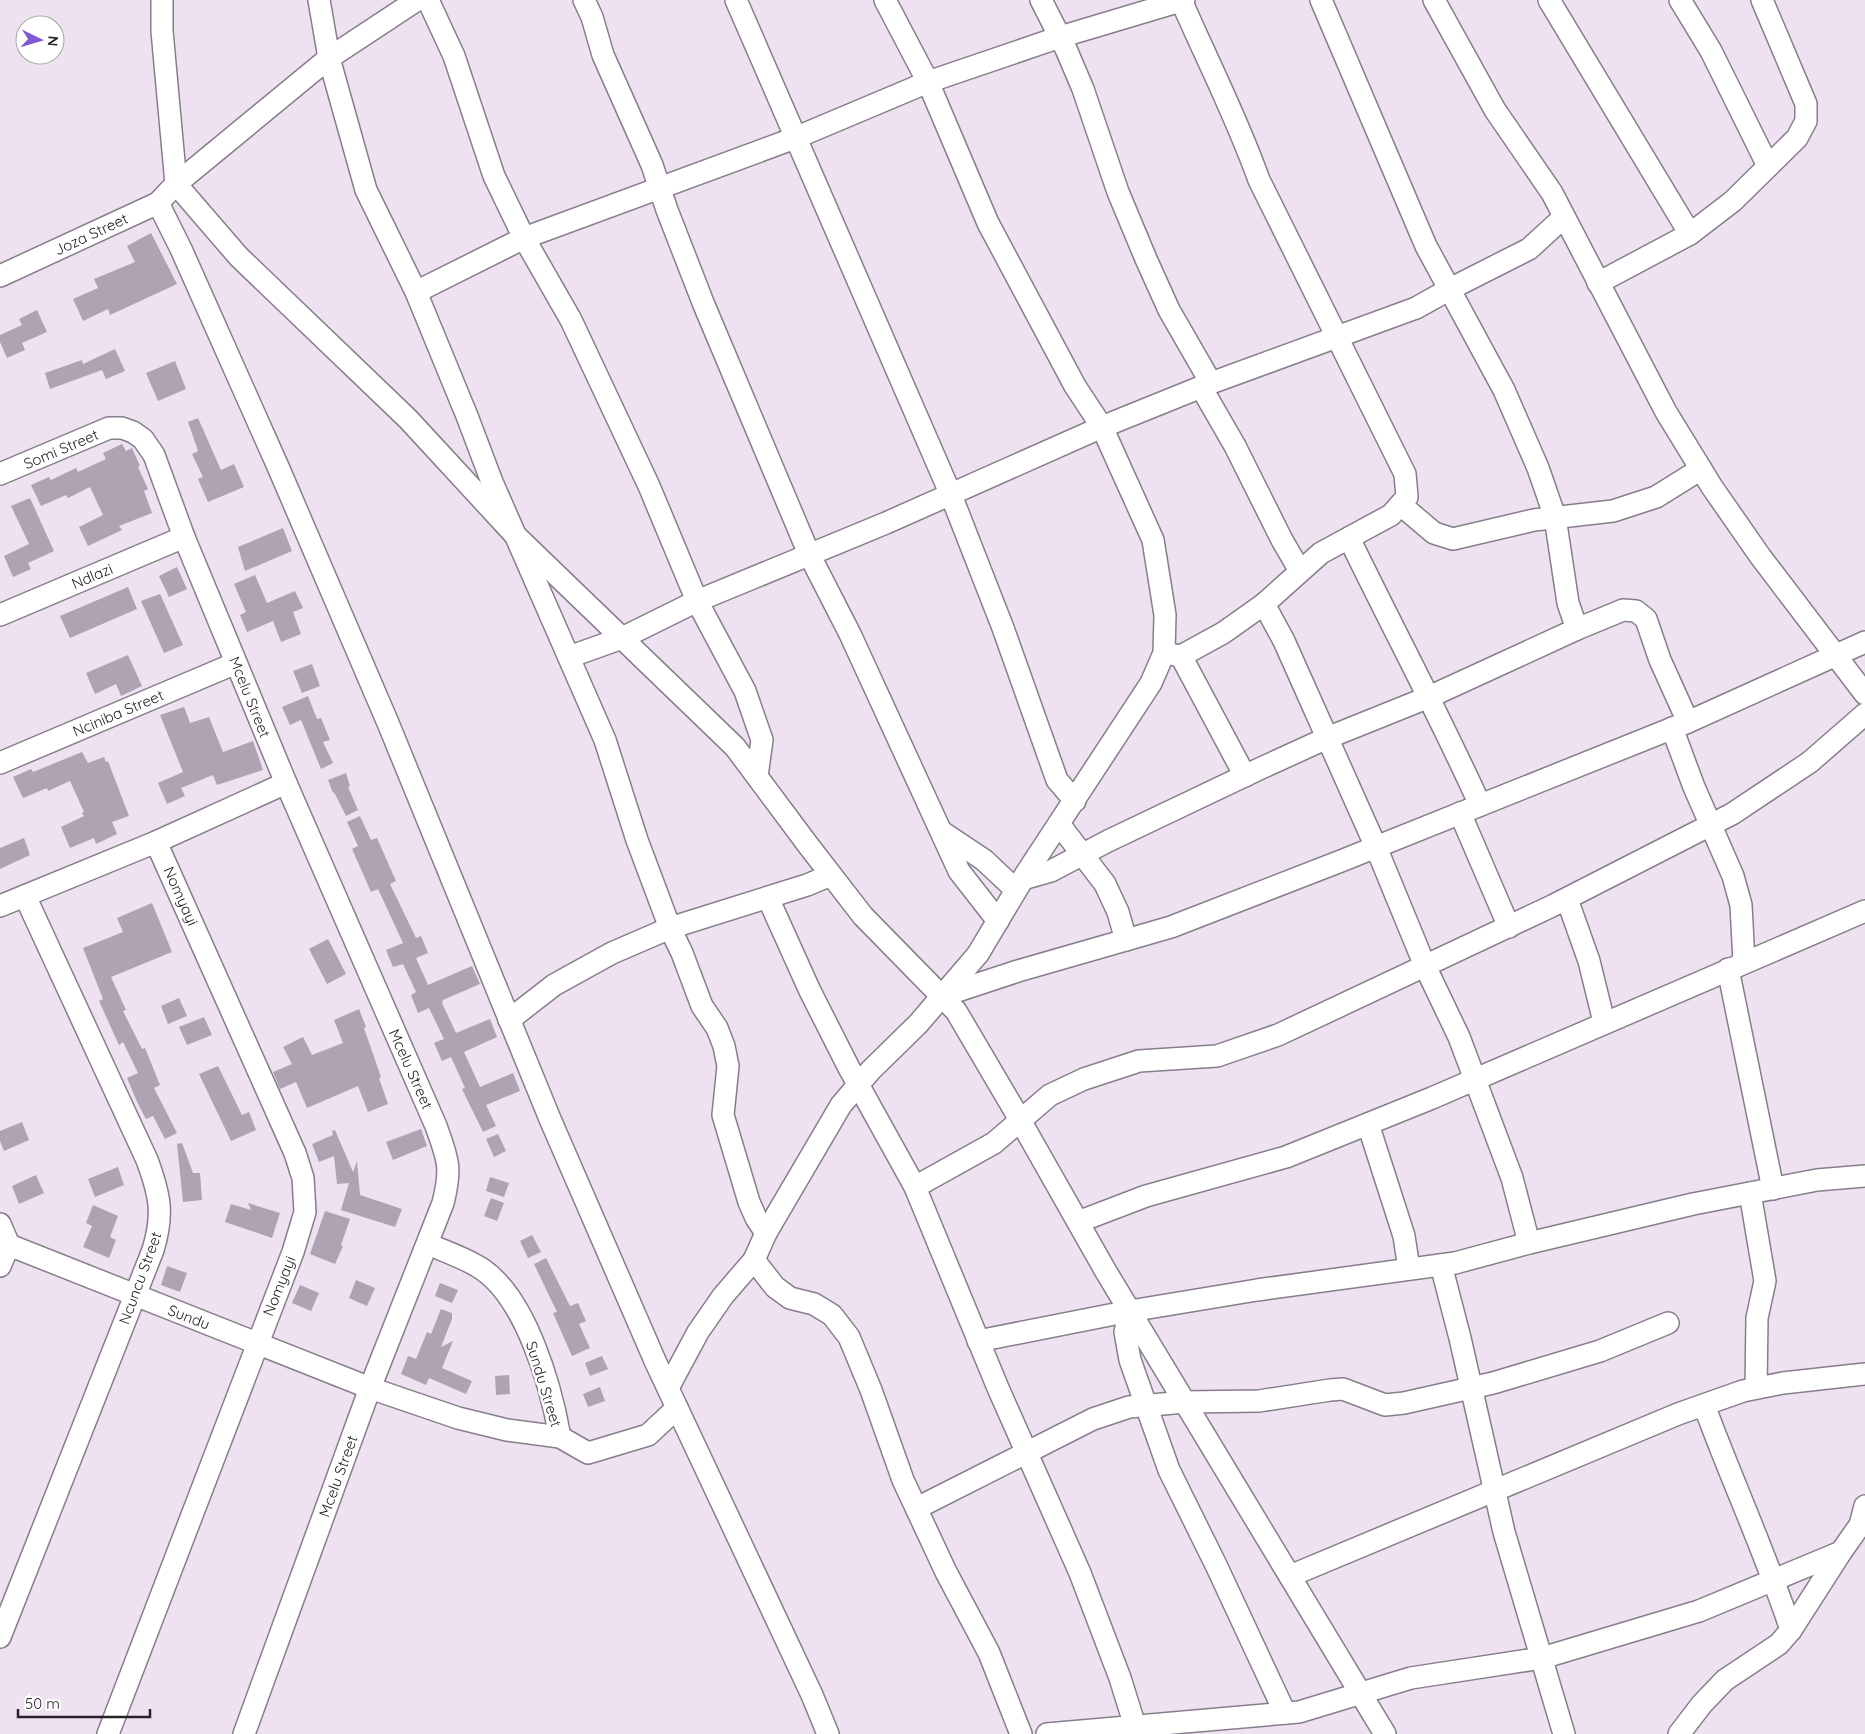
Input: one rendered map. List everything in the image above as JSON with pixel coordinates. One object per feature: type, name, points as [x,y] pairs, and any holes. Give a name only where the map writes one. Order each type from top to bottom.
[{"type":"street","points":[[162,0],[162,31],[176,184],[239,256],[408,419],[515,535],[736,747],[863,916],[956,1011],[1130,1311],[1386,1734]]},
{"type":"street","points":[[162,31],[171,0]]},
{"type":"street","points":[[319,0],[329,58],[366,190],[416,292],[492,482],[605,740],[637,840],[670,928],[682,953],[702,1006],[716,1028],[724,1046],[728,1066],[722,1115],[749,1202],[756,1218],[766,1233]]},
{"type":"street","name":"Joza Street","points":[[0,276],[158,203],[176,184],[329,58],[417,0]]},
{"type":"street","points":[[428,0],[454,56],[494,176],[524,238],[571,320],[649,486],[697,600],[745,691],[762,740],[757,776]]},
{"type":"street","points":[[584,0],[592,17],[603,54],[652,165],[704,305],[809,554],[850,634],[959,870],[998,921]]},
{"type":"street","points":[[736,0],[951,495],[1003,628],[1057,780],[1075,800]]},
{"type":"street","points":[[885,0],[928,82],[988,223],[1075,386],[1102,427],[1153,540],[1173,654],[1245,776]]},
{"type":"street","points":[[1042,0],[1083,88],[1118,192],[1169,310],[1282,540],[1300,571]]},
{"type":"street","points":[[416,292],[524,238],[795,138],[928,82],[1060,36],[1182,0],[1216,80],[1243,136],[1259,180],[1405,474],[1407,497],[1391,515],[1321,553],[1264,604],[1223,633],[1173,654],[1151,683],[1019,884],[978,954],[918,1024],[841,1105],[766,1233],[754,1260],[723,1296],[698,1332],[668,1388]]},
{"type":"street","points":[[1321,0],[1426,246],[1504,390],[1538,468],[1555,517],[1568,603],[1577,629]]},
{"type":"street","points":[[1434,0],[1496,110],[1552,193],[1666,412],[1701,469],[1760,556],[1865,694]]},
{"type":"street","points":[[1549,0],[1690,234]]},
{"type":"street","points":[[1680,0],[1711,51],[1768,166]]},
{"type":"street","points":[[1598,283],[1690,234],[1733,201],[1797,138],[1806,121],[1806,104],[1762,0]]},
{"type":"street","points":[[158,203],[181,249],[388,724],[554,1128],[677,1408],[812,1695],[828,1734]]},
{"type":"street","points":[[569,657],[622,638],[697,600],[951,495],[1102,427],[1206,385],[1416,308],[1529,249],[1564,217]]},
{"type":"street","name":"Somi Street","points":[[0,474],[109,428],[122,428]]},
{"type":"street","name":"Mcelu Street","points":[[122,428],[144,439],[154,455],[184,537],[236,664],[436,1126],[448,1161],[449,1181],[443,1203],[370,1388],[244,1734]]},
{"type":"street","points":[[1401,504],[1434,533],[1454,539],[1534,520],[1614,512],[1656,497],[1701,469]]},
{"type":"street","name":"Ndlazi","points":[[0,615],[184,537]]},
{"type":"street","points":[[1349,538],[1450,739],[1480,805]]},
{"type":"street","points":[[1264,604],[1284,641],[1376,847],[1425,966],[1459,1037],[1512,1178],[1529,1243]]},
{"type":"street","points":[[1019,884],[1051,871],[1327,738],[1429,697],[1623,610],[1636,611],[1646,619],[1680,725],[1694,787],[1733,876],[1741,905],[1736,965],[1773,1189]]},
{"type":"street","points":[[942,996],[1018,971],[1171,927],[1680,725],[1865,642]]},
{"type":"street","name":"Nciniba Street","points":[[0,763],[236,664]]},
{"type":"street","points":[[915,1187],[994,1143],[1050,1095],[1084,1079],[1139,1061],[1217,1056],[1278,1035],[1568,899],[1732,814],[1810,762],[1865,714]]},
{"type":"street","points":[[0,906],[156,842],[286,783]]},
{"type":"street","points":[[1460,813],[1509,927]]},
{"type":"street","points":[[1059,824],[1105,884],[1118,912],[1126,940]]},
{"type":"street","points":[[942,832],[1019,884]]},
{"type":"street","name":"Nomyayi","points":[[108,1734],[293,1252],[305,1212],[303,1178],[278,1114],[156,842]]},
{"type":"street","points":[[509,1020],[554,985],[612,953],[670,928],[808,885],[831,875]]},
{"type":"street","name":"Ncuncu Street","points":[[0,1637],[153,1250],[159,1230],[159,1204],[154,1177],[25,896]]},
{"type":"street","points":[[768,898],[810,991],[915,1187],[978,1341],[1080,1573],[1120,1678],[1134,1726]]},
{"type":"street","points":[[1568,899],[1589,961],[1604,1022]]},
{"type":"street","points":[[1078,1222],[1146,1196],[1286,1157],[1474,1079],[1865,911]]},
{"type":"street","points":[[1368,1124],[1404,1236],[1408,1269]]},
{"type":"street","points":[[978,1341],[1130,1311],[1257,1290],[1455,1263],[1529,1243],[1693,1204],[1817,1180],[1865,1176]]},
{"type":"street","points":[[1750,1193],[1765,1281],[1757,1318],[1756,1388]]},
{"type":"street","points":[[0,1224],[9,1245],[0,1266]]},
{"type":"street","name":"Sundu Street","points":[[370,1388],[458,1418],[507,1430],[560,1437],[555,1410],[541,1366],[526,1327],[511,1300],[498,1282],[478,1266],[428,1244]]},
{"type":"street","name":"Sundu","points":[[9,1245],[370,1388]]},
{"type":"street","points":[[754,1260],[775,1287],[790,1298],[814,1304],[832,1315],[848,1338],[870,1390],[903,1480],[946,1572],[990,1653],[1021,1734]]},
{"type":"street","points":[[1441,1265],[1504,1532],[1564,1734]]},
{"type":"street","points":[[1130,1311],[1125,1332],[1130,1360],[1169,1470],[1285,1713]]},
{"type":"street","points":[[916,1508],[1093,1419],[1129,1407],[1185,1402],[1259,1401],[1343,1389],[1385,1405],[1404,1403],[1493,1383],[1600,1351],[1668,1323]]},
{"type":"street","points":[[1290,1576],[1678,1414],[1743,1391],[1784,1383],[1865,1374]]},
{"type":"street","points":[[1704,1405],[1729,1472],[1774,1580],[1791,1630]]},
{"type":"street","points":[[560,1437],[588,1452],[648,1435],[677,1408]]},
{"type":"street","points":[[1679,1734],[1702,1704],[1726,1680],[1779,1644],[1791,1630],[1860,1526],[1865,1506]]},
{"type":"street","points":[[1047,1734],[1134,1726],[1245,1725],[1285,1713],[1299,1712],[1411,1678],[1542,1658],[1700,1611],[1841,1552]]},
{"type":"building","points":[[151,233],[177,284],[110,315],[108,309],[83,321],[73,299],[98,288],[94,279],[135,262],[127,246]]},
{"type":"building","points":[[37,310],[47,332],[22,343],[25,350],[7,358],[0,342],[0,335],[22,325],[19,319]]},
{"type":"building","points":[[115,349],[125,371],[106,379],[102,370],[50,389],[45,373],[82,360],[83,364]]},
{"type":"building","points":[[175,361],[186,389],[158,401],[146,373]]},
{"type":"building","points":[[198,418],[221,470],[234,464],[244,487],[208,502],[198,479],[203,477],[192,454],[198,451],[188,422]]},
{"type":"building","points":[[122,444],[126,451],[132,448],[140,466],[138,467],[148,489],[144,491],[152,513],[119,526],[122,530],[88,546],[79,527],[103,515],[90,487],[68,498],[66,495],[41,506],[31,485],[49,477],[51,480],[76,468],[78,472],[106,459],[103,453]]},
{"type":"building","points":[[30,498],[54,551],[28,563],[31,569],[13,577],[4,556],[29,544],[11,506]]},
{"type":"building","points":[[283,528],[292,551],[245,571],[238,547]]},
{"type":"building","points":[[177,567],[187,589],[169,597],[159,576]]},
{"type":"building","points":[[255,575],[267,603],[295,591],[303,608],[293,612],[301,634],[281,642],[273,621],[247,632],[240,615],[246,612],[234,584]]},
{"type":"building","points":[[128,587],[137,609],[70,638],[60,616]]},
{"type":"building","points":[[160,594],[183,645],[164,653],[141,601]]},
{"type":"building","points":[[128,655],[142,686],[121,696],[116,684],[95,694],[86,673]]},
{"type":"building","points":[[312,664],[320,686],[302,693],[293,671]]},
{"type":"building","points":[[308,696],[317,719],[321,718],[330,740],[323,742],[333,763],[321,769],[301,720],[290,725],[282,707]]},
{"type":"building","points":[[184,707],[190,723],[209,717],[223,752],[253,741],[263,770],[217,785],[213,775],[181,788],[185,796],[167,804],[158,783],[183,772],[160,715]]},
{"type":"building","points":[[82,752],[88,763],[104,757],[106,762],[108,761],[129,816],[112,822],[117,834],[96,844],[94,838],[70,848],[61,827],[84,816],[82,813],[84,812],[70,781],[48,791],[47,788],[23,798],[13,777],[31,769],[33,772]]},
{"type":"building","points":[[346,773],[350,786],[348,787],[358,810],[346,816],[328,780]]},
{"type":"building","points":[[360,816],[371,840],[377,838],[396,881],[390,884],[416,938],[421,936],[428,953],[416,958],[428,985],[472,966],[480,984],[443,1000],[442,1003],[456,1033],[490,1019],[497,1037],[464,1052],[480,1087],[513,1073],[520,1091],[486,1105],[496,1126],[483,1132],[462,1089],[465,1088],[451,1057],[442,1061],[434,1043],[444,1039],[429,1008],[418,1013],[411,995],[416,992],[403,964],[393,967],[386,950],[403,943],[378,889],[371,892],[352,849],[358,846],[347,822]]},
{"type":"building","points":[[24,838],[30,855],[0,869],[0,848]]},
{"type":"building","points":[[152,903],[172,952],[111,977],[126,1010],[123,1011],[142,1049],[145,1048],[160,1085],[154,1088],[177,1133],[165,1139],[153,1116],[146,1119],[138,1104],[127,1078],[138,1073],[123,1042],[119,1045],[99,1001],[103,999],[83,948],[123,932],[117,918]]},
{"type":"building","points":[[328,939],[346,974],[327,984],[309,949]]},
{"type":"building","points":[[179,998],[187,1016],[168,1024],[161,1006]]},
{"type":"building","points":[[359,1009],[388,1104],[368,1112],[358,1086],[307,1108],[296,1082],[280,1089],[273,1072],[292,1064],[283,1047],[303,1037],[312,1055],[343,1043],[334,1020]]},
{"type":"building","points":[[204,1017],[212,1035],[187,1045],[179,1027]]},
{"type":"building","points":[[218,1066],[242,1115],[249,1112],[256,1130],[231,1141],[199,1074]]},
{"type":"building","points":[[22,1122],[29,1140],[4,1151],[0,1141],[0,1131]]},
{"type":"building","points":[[421,1129],[427,1146],[393,1160],[386,1142]]},
{"type":"building","points":[[335,1130],[353,1172],[357,1161],[360,1195],[402,1209],[395,1227],[341,1210],[349,1183],[337,1184],[334,1156],[319,1162],[312,1144],[333,1135],[332,1131]]},
{"type":"building","points":[[498,1134],[506,1151],[494,1157],[486,1139]]},
{"type":"building","points":[[182,1143],[193,1173],[200,1173],[202,1200],[183,1202],[177,1144]]},
{"type":"building","points":[[118,1167],[124,1185],[95,1197],[88,1179]]},
{"type":"building","points":[[36,1175],[44,1193],[19,1204],[12,1186]]},
{"type":"building","points":[[490,1177],[509,1183],[504,1197],[486,1191]]},
{"type":"building","points":[[491,1198],[504,1203],[497,1221],[484,1216]]},
{"type":"building","points":[[248,1203],[280,1213],[272,1238],[225,1222],[231,1204],[251,1210]]},
{"type":"building","points":[[93,1205],[118,1216],[110,1237],[116,1240],[109,1258],[83,1247],[92,1226],[86,1223]]},
{"type":"building","points":[[325,1211],[350,1219],[341,1245],[343,1246],[335,1264],[310,1254]]},
{"type":"building","points":[[532,1235],[541,1252],[528,1258],[520,1241]]},
{"type":"building","points":[[546,1258],[570,1306],[578,1303],[586,1321],[579,1324],[590,1348],[572,1356],[553,1313],[557,1312],[534,1264]]},
{"type":"building","points":[[167,1266],[187,1273],[180,1292],[161,1285]]},
{"type":"building","points":[[356,1280],[375,1288],[367,1306],[349,1298]]},
{"type":"building","points":[[440,1283],[458,1290],[452,1303],[435,1296]]},
{"type":"building","points":[[300,1285],[319,1293],[311,1311],[292,1303]]},
{"type":"building","points":[[441,1309],[452,1313],[452,1319],[441,1347],[453,1341],[442,1368],[472,1381],[466,1394],[429,1378],[426,1385],[401,1374],[408,1356],[416,1359],[427,1332],[431,1334]]},
{"type":"building","points":[[602,1356],[608,1369],[590,1376],[585,1363]]},
{"type":"building","points":[[509,1375],[510,1394],[496,1395],[495,1376]]},
{"type":"building","points":[[600,1387],[605,1401],[588,1407],[583,1394]]}]
